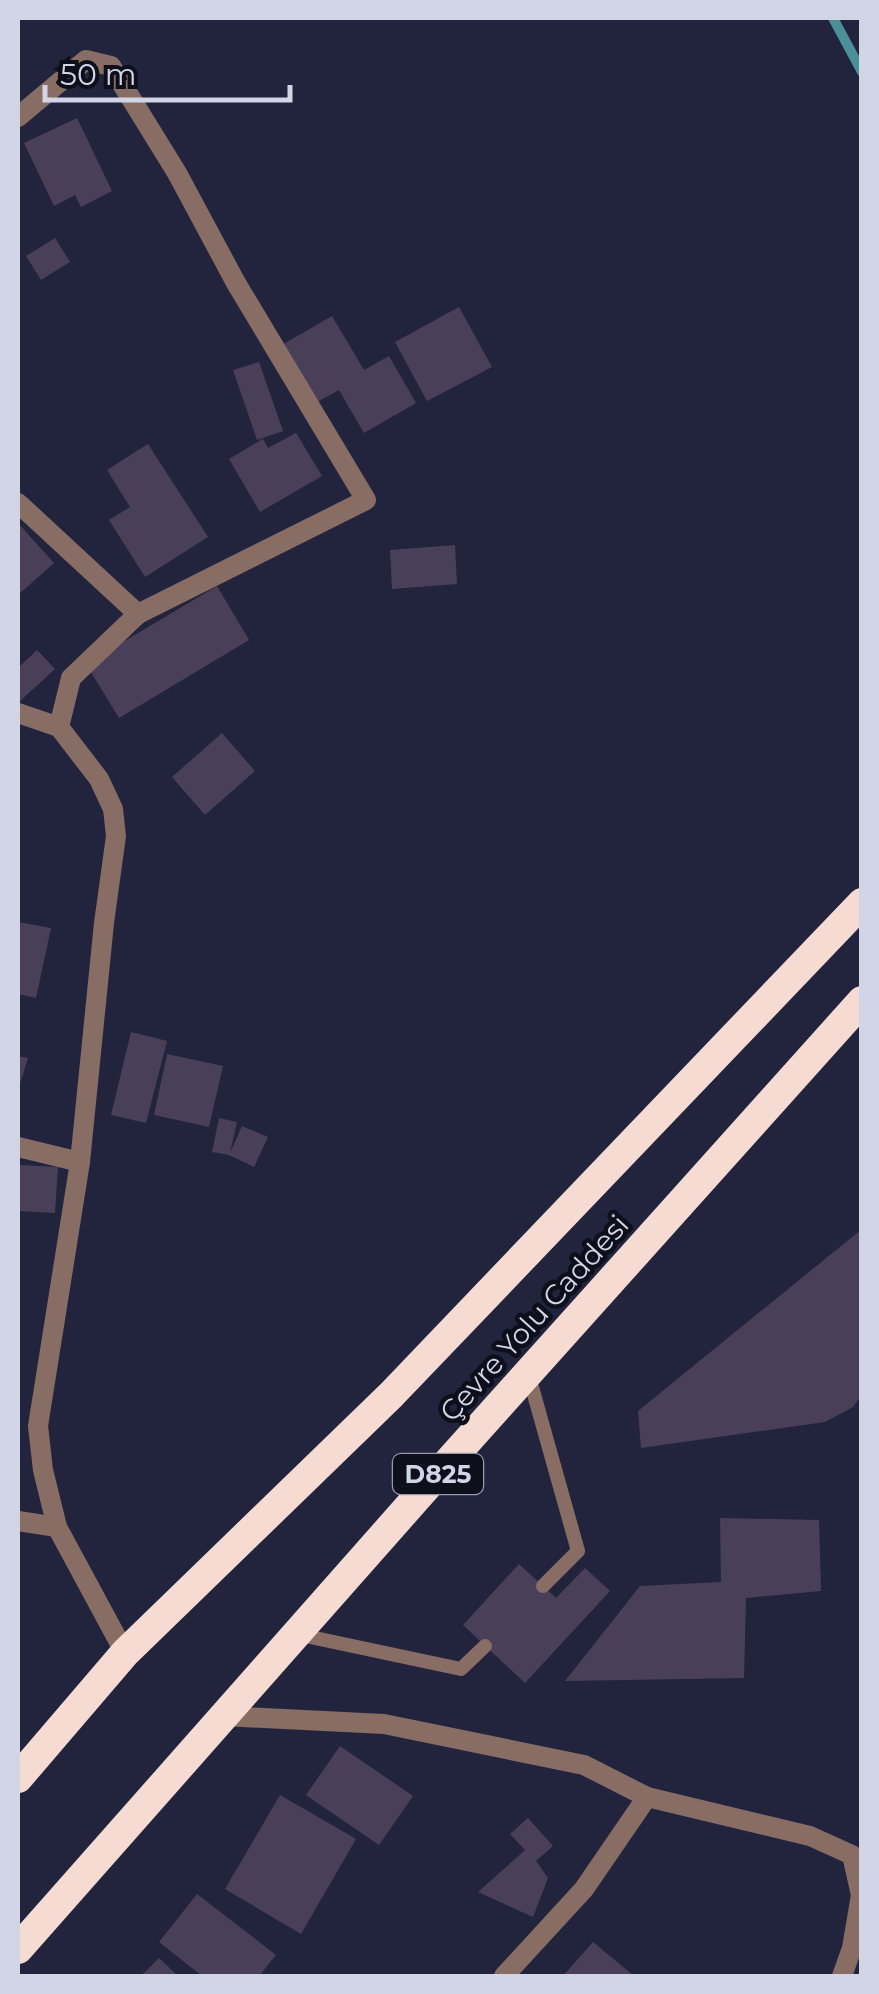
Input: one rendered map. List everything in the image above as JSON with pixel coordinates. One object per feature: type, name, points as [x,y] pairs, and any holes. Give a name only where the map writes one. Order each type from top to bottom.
[{"type":"highway","name":"Çevre Yolu Caddesi","points":[[18,1778],[125,1652],[390,1394],[862,902]]},
{"type":"highway","name":"Çevre Yolu Caddesi","points":[[18,1949],[862,1001]]},
{"type":"street","points":[[18,117],[86,60],[110,66],[366,500],[138,614],[71,678],[59,726]]},
{"type":"street","points":[[18,503],[138,614]]},
{"type":"street","points":[[18,713],[59,726],[98,779],[113,809],[116,836],[80,1162],[38,1426],[42,1470],[57,1527],[125,1652]]},
{"type":"street","points":[[18,1146],[80,1162]]},
{"type":"street","points":[[18,1520],[57,1527]]},
{"type":"street","points":[[223,1716],[384,1724],[584,1765],[647,1798],[810,1836],[857,1851],[861,1896],[852,1948],[842,1976]]},
{"type":"street","points":[[504,1976],[584,1889],[647,1798]]},
{"type":"lane","points":[[528,1373],[578,1551],[543,1586]]},
{"type":"lane","points":[[295,1634],[461,1669],[484,1646]]},
{"type":"building","points":[[77,118],[112,191],[81,207],[75,195],[54,206],[24,143]]},
{"type":"building","points":[[55,238],[70,262],[41,280],[26,256]]},
{"type":"building","points":[[459,307],[492,367],[427,401],[395,342]]},
{"type":"building","points":[[332,316],[364,370],[389,356],[416,403],[364,433],[339,390],[308,407],[275,349]]},
{"type":"building","points":[[259,362],[283,431],[257,440],[233,370]]},
{"type":"building","points":[[296,433],[322,476],[260,512],[229,459],[263,439],[268,448]]},
{"type":"building","points":[[148,444],[208,537],[145,577],[109,520],[130,507],[107,470]]},
{"type":"building","points":[[18,523],[54,563],[18,595]]},
{"type":"building","points":[[455,545],[457,584],[392,589],[390,550]]},
{"type":"building","points":[[217,586],[249,640],[119,718],[86,664]]},
{"type":"building","points":[[37,650],[55,669],[20,701],[18,668]]},
{"type":"building","points":[[222,733],[255,771],[205,815],[172,777]]},
{"type":"building","points":[[18,922],[51,928],[36,998],[18,994]]},
{"type":"building","points":[[131,1032],[167,1041],[146,1123],[111,1115]]},
{"type":"building","points":[[167,1054],[223,1066],[209,1127],[154,1115]]},
{"type":"building","points":[[18,1056],[28,1058],[18,1090]]},
{"type":"building","points":[[219,1118],[237,1122],[230,1153],[242,1126],[268,1137],[254,1167],[212,1152]]},
{"type":"building","points":[[20,1165],[58,1167],[55,1213],[18,1211]]},
{"type":"building","points":[[862,1229],[862,1394],[853,1407],[825,1422],[641,1448],[638,1411]]},
{"type":"building","points":[[720,1518],[819,1520],[821,1591],[746,1598],[744,1678],[565,1681],[640,1586],[721,1582]]},
{"type":"building","points":[[519,1564],[556,1598],[585,1568],[610,1591],[525,1683],[463,1625]]},
{"type":"building","points":[[340,1746],[413,1796],[379,1845],[306,1795]]},
{"type":"building","points":[[280,1795],[356,1839],[301,1934],[225,1889]]},
{"type":"building","points":[[528,1818],[553,1846],[536,1861],[548,1878],[533,1917],[478,1892],[525,1850],[510,1834]]},
{"type":"building","points":[[197,1894],[276,1955],[259,1976],[202,1976],[159,1942]]},
{"type":"building","points":[[593,1942],[634,1976],[563,1976]]},
{"type":"building","points":[[159,1958],[178,1976],[141,1976]]},
{"type":"waterway","points":[[833,18],[862,72]]}]
